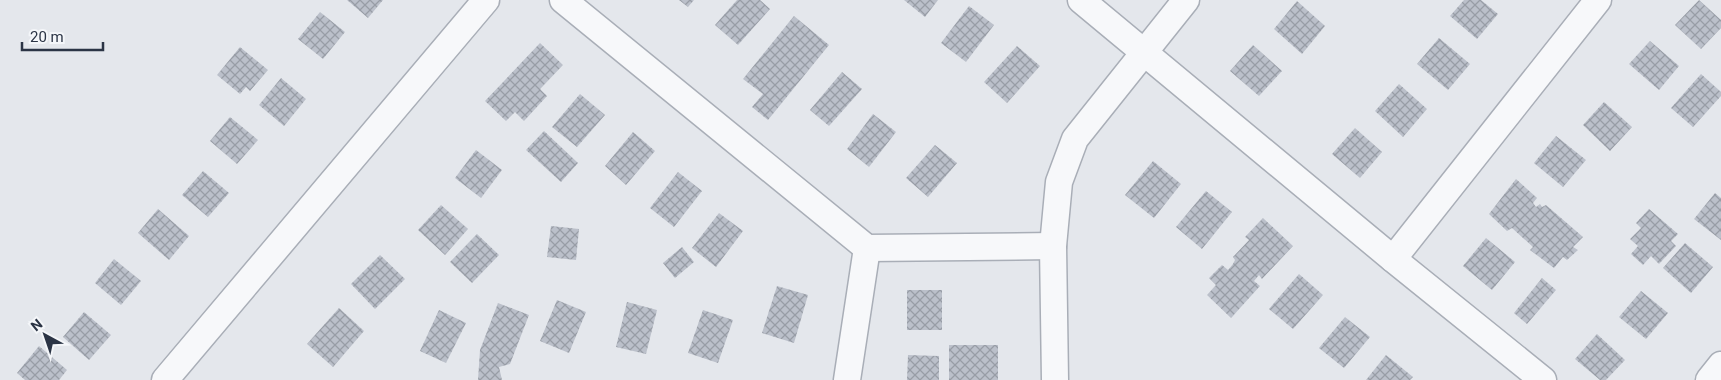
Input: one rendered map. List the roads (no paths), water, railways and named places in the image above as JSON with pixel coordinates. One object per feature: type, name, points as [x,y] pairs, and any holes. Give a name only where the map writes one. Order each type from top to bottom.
[{"type":"street","points":[[165,380],[486,0]]},
{"type":"street","points":[[563,0],[866,248],[1053,246]]},
{"type":"street","points":[[1081,0],[1393,259],[1543,380]]},
{"type":"street","points":[[1055,380],[1053,246],[1059,182],[1075,139],[1186,0]]},
{"type":"street","points":[[1393,259],[1598,0]]},
{"type":"street","points":[[847,380],[866,248]]},
{"type":"street","points":[[1709,380],[1721,365]]}]
